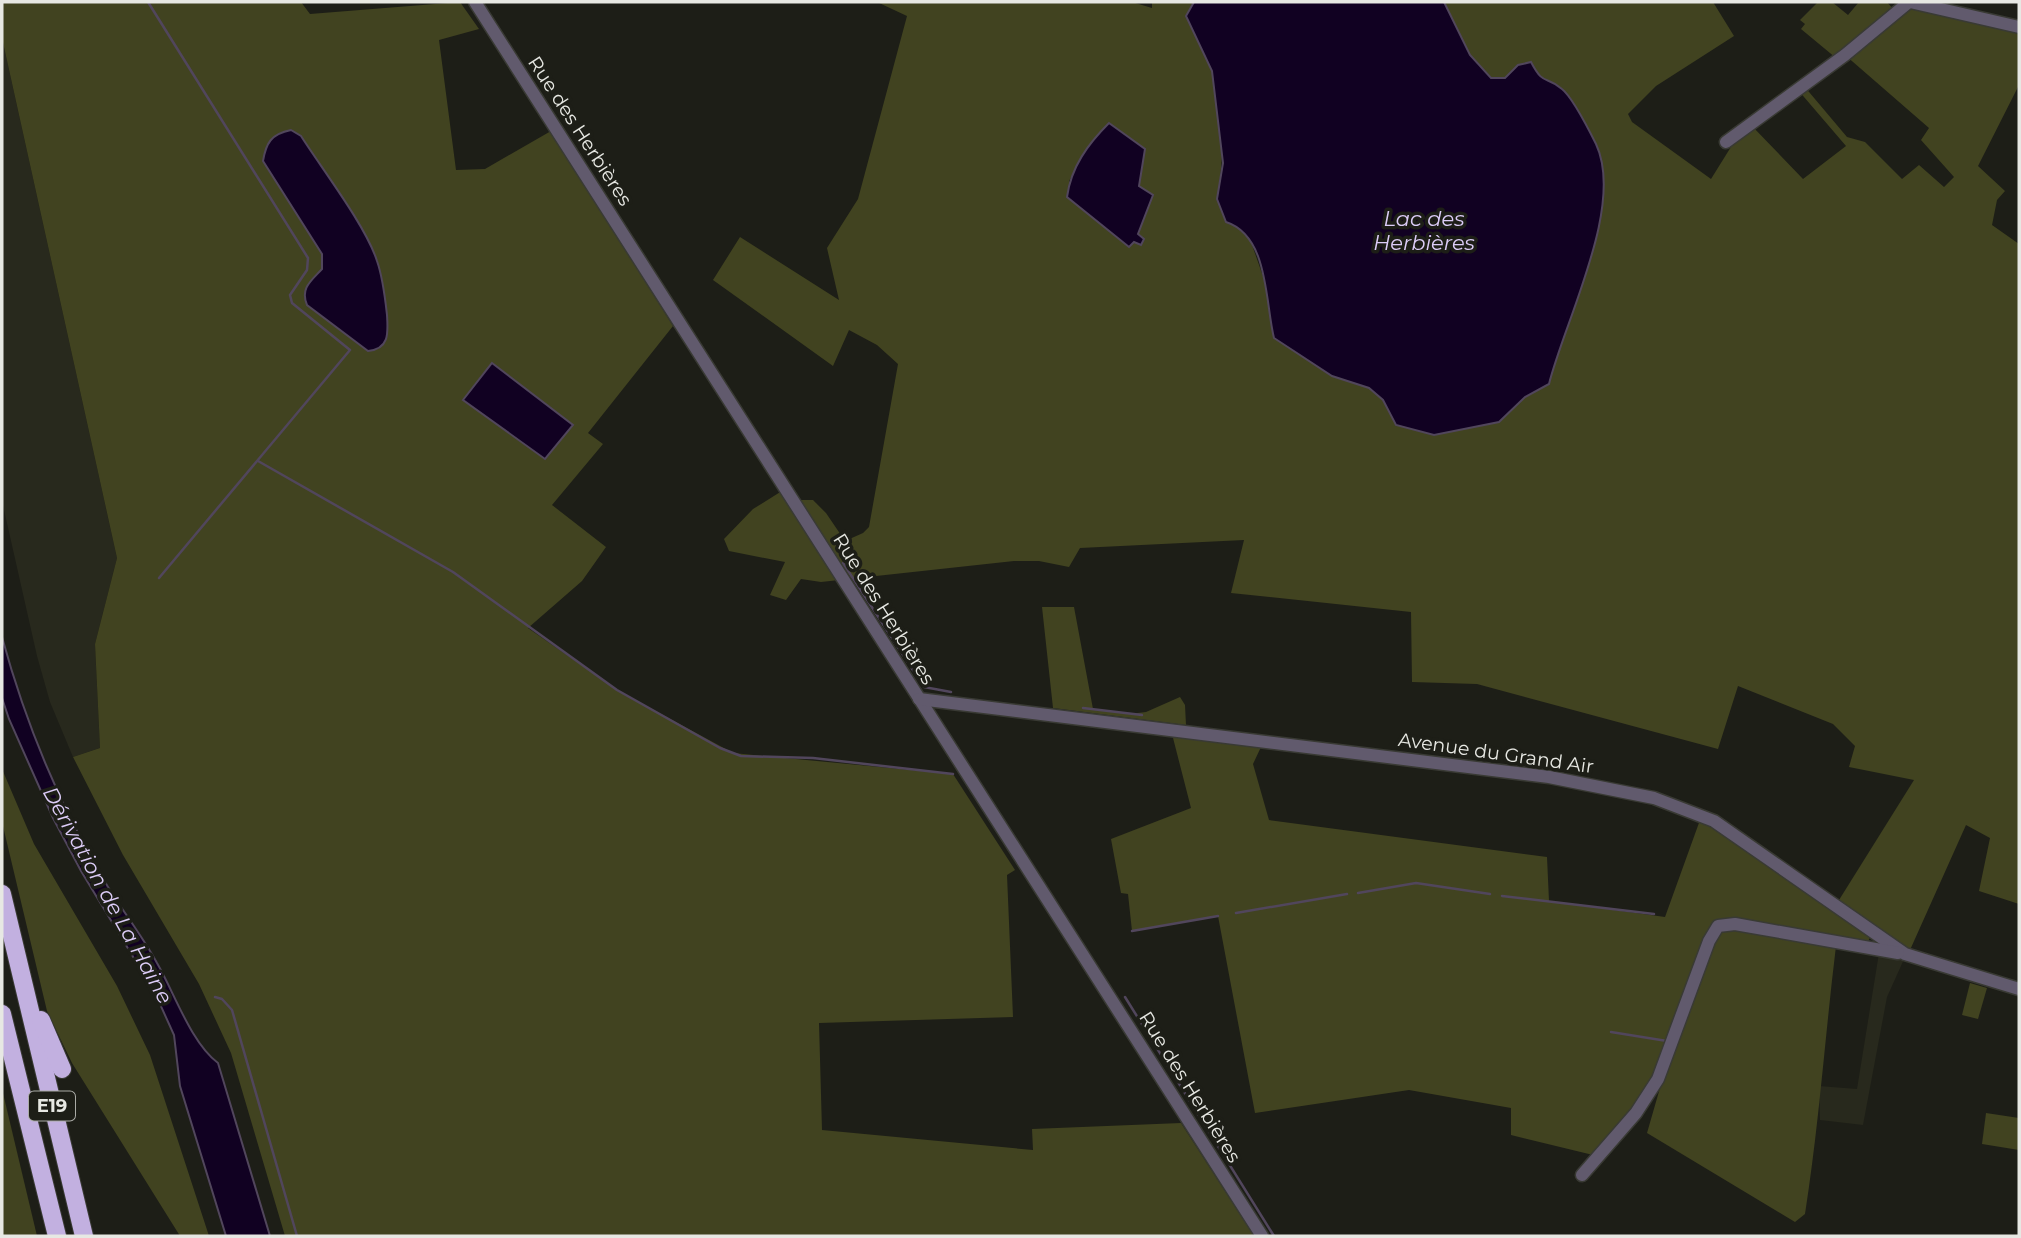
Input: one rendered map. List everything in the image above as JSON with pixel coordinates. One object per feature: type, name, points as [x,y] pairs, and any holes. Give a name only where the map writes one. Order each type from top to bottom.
[{"type":"highway","name":"E19","points":[[2,894],[84,1236]]},
{"type":"highway","points":[[21,975],[62,1069]]},
{"type":"highway","name":"E19","points":[[2,1014],[57,1236]]},
{"type":"street","name":"Rue des Herbières","points":[[475,2],[1262,1236]]},
{"type":"street","points":[[1726,142],[1845,55],[1910,2],[2019,27]]},
{"type":"street","name":"Avenue du Grand Air","points":[[919,699],[1537,775],[1654,798],[1714,821],[1905,954],[2019,989]]},
{"type":"street","points":[[1582,1175],[1636,1113],[1658,1079],[1709,941],[1718,926],[1735,924],[1905,954]]},
{"type":"shaded area","points":[[2,38],[117,558],[95,644],[100,748],[73,757],[50,702],[37,656],[2,501]]},
{"type":"shaded area","points":[[1879,953],[1905,957],[1887,997],[1863,1125],[1820,1120],[1819,1086],[1857,1089]]},
{"type":"green space","points":[[2,2],[301,2],[310,14],[460,2],[479,29],[439,40],[456,170],[485,169],[551,131],[673,326],[588,433],[603,444],[552,505],[606,547],[582,581],[528,628],[617,690],[733,753],[953,774],[1015,870],[1007,875],[1013,1017],[819,1023],[822,1130],[1033,1150],[1032,1129],[1181,1123],[1254,1236],[285,1236],[231,1053],[199,984],[123,855],[73,757],[100,748],[95,644],[117,558],[2,38]]},
{"type":"green space","points":[[877,2],[1132,2],[1152,8],[1152,2],[1194,2],[1186,17],[1212,70],[1222,118],[1217,199],[1251,242],[1265,282],[1274,338],[1332,376],[1369,388],[1383,400],[1396,425],[1499,422],[1525,397],[1549,383],[1559,343],[1585,278],[1604,184],[1563,89],[1518,65],[1505,78],[1492,78],[1470,55],[1444,2],[1713,2],[1734,36],[1656,86],[1628,114],[1632,122],[1711,179],[1739,134],[1751,125],[1803,179],[1846,146],[1798,90],[1804,86],[1847,137],[1865,142],[1902,179],[1919,165],[1944,187],[1954,177],[1921,140],[1929,128],[1845,55],[1909,2],[2019,27],[2019,85],[1978,166],[2005,191],[1997,200],[1992,225],[2019,244],[2019,904],[1979,891],[1990,838],[1966,825],[1910,950],[1839,900],[1914,780],[1849,767],[1855,746],[1833,724],[1738,686],[1718,749],[1477,684],[1412,682],[1411,612],[1231,593],[1244,540],[1080,548],[1069,567],[1039,561],[1014,561],[821,582],[801,579],[786,600],[770,595],[785,562],[729,551],[724,539],[753,509],[785,489],[793,500],[813,500],[826,513],[845,541],[863,533],[869,527],[898,364],[877,345],[849,330],[833,366],[713,280],[740,237],[839,300],[827,248],[858,199],[907,16]],"holes":[[[1092,141],[1145,149],[1139,186],[1153,195],[1129,247],[1069,181]]]},
{"type":"green space","points":[[1818,2],[1832,2],[1848,15],[1859,2],[1887,2],[1893,9],[1836,58],[1801,29],[1805,24],[1800,20]]},
{"type":"green space","points":[[1042,607],[1074,607],[1093,709],[1129,714],[1146,712],[1180,697],[1185,705],[1186,725],[1053,708]]},
{"type":"green space","points":[[1172,734],[1261,747],[1253,764],[1269,820],[1547,857],[1549,901],[1665,917],[1700,820],[1871,935],[1867,944],[1717,924],[1671,1041],[1641,1100],[1593,1155],[1511,1135],[1511,1108],[1409,1090],[1255,1113],[1218,916],[1132,931],[1128,894],[1121,893],[1111,839],[1191,808]]},
{"type":"green space","points":[[2,769],[34,844],[117,986],[150,1055],[209,1236],[180,1236],[72,1063],[47,1011],[2,822]]},
{"type":"green space","points":[[1724,927],[1836,946],[1805,1214],[1795,1222],[1647,1133],[1666,1067],[1711,942]]},
{"type":"green space","points":[[1970,983],[1987,988],[1978,1019],[1962,1015]]},
{"type":"green space","points":[[2,1089],[37,1236],[2,1236]]},
{"type":"green space","points":[[1986,1113],[2019,1118],[2019,1150],[1982,1144]]},
{"type":"water","name":"Lac des Herbières","points":[[1194,2],[1444,2],[1470,55],[1491,78],[1505,78],[1518,65],[1531,62],[1542,78],[1566,93],[1596,144],[1603,169],[1603,199],[1589,263],[1549,384],[1525,397],[1499,422],[1434,435],[1396,425],[1383,400],[1369,388],[1332,376],[1274,338],[1258,255],[1240,230],[1226,222],[1217,199],[1223,163],[1212,71],[1186,16]]},
{"type":"water","points":[[1109,123],[1145,149],[1139,186],[1153,195],[1138,234],[1144,239],[1141,245],[1134,242],[1129,247],[1067,197],[1072,176],[1082,157]]},
{"type":"water","points":[[291,130],[301,136],[343,198],[377,261],[384,288],[388,328],[384,343],[375,350],[368,351],[307,305],[306,289],[322,269],[322,254],[263,161],[271,140]]},
{"type":"water","points":[[492,363],[573,425],[545,459],[463,400]]},
{"type":"water","name":"Dérivation de La Haine","points":[[2,637],[46,766],[75,827],[108,887],[152,953],[191,1030],[218,1063],[270,1236],[226,1236],[180,1086],[174,1035],[155,993],[81,871],[53,818],[9,719],[2,698]]},
{"type":"waterway","points":[[148,2],[308,258],[307,270],[290,295],[292,303],[350,350],[159,578]]},
{"type":"waterway","points":[[258,461],[453,572],[617,690],[720,748],[741,756],[813,758],[953,774]]},
{"type":"waterway","points":[[843,563],[924,687],[951,692]]},
{"type":"waterway","points":[[1083,708],[1142,715]]},
{"type":"waterway","points":[[1358,893],[1416,883],[1490,894]]},
{"type":"waterway","points":[[1236,913],[1347,894]]},
{"type":"waterway","points":[[1502,896],[1654,914]]},
{"type":"waterway","points":[[1132,931],[1218,916]]},
{"type":"waterway","points":[[215,997],[222,999],[232,1010],[297,1236]]},
{"type":"waterway","points":[[1125,997],[1274,1236]]},
{"type":"waterway","points":[[1611,1032],[1667,1041]]}]
